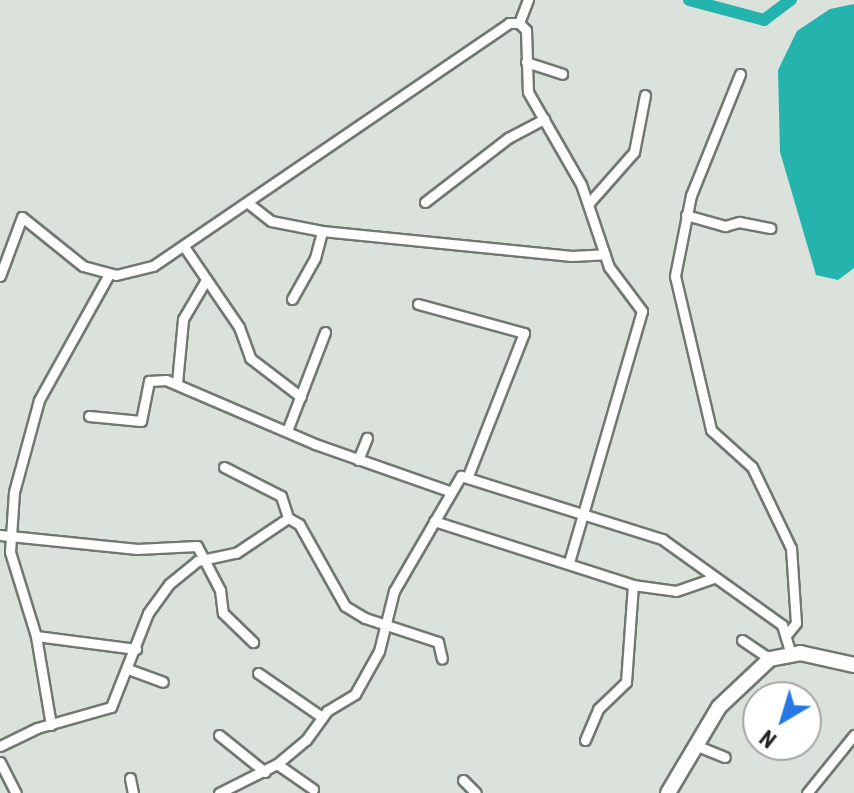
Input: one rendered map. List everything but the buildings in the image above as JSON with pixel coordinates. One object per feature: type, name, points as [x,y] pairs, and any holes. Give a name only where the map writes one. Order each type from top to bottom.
[{"type":"street","points":[[519,23],[528,0]]},
{"type":"street","points":[[0,276],[22,217],[71,259],[109,274],[134,273],[185,248],[509,23],[519,23],[526,30],[528,92],[589,203],[612,272],[636,297],[642,311],[569,563]]},
{"type":"street","points":[[526,62],[562,74]]},
{"type":"street","points":[[740,74],[686,215],[675,264],[686,330],[711,430],[752,467],[791,548],[796,623],[788,633]]},
{"type":"street","points":[[589,203],[634,152],[645,95]]},
{"type":"street","points":[[425,202],[508,138],[544,119]]},
{"type":"street","points":[[248,203],[271,221],[322,231],[572,256],[605,254]]},
{"type":"street","points":[[686,215],[725,226],[739,222],[770,228]]},
{"type":"street","points":[[292,299],[315,258],[322,231]]},
{"type":"street","points":[[185,248],[243,335],[250,358],[301,397]]},
{"type":"street","points":[[51,725],[36,636],[4,536],[23,447],[39,400],[109,274]]},
{"type":"street","points":[[177,383],[183,319],[206,280]]},
{"type":"street","points":[[418,304],[524,333],[468,476]]},
{"type":"street","points":[[287,431],[325,332]]},
{"type":"street","points":[[89,416],[141,421],[149,381],[177,383],[358,460],[449,491]]},
{"type":"street","points":[[358,460],[367,438]]},
{"type":"street","points":[[224,467],[281,496],[288,518],[299,524],[345,606],[438,642],[442,659]]},
{"type":"street","points":[[219,793],[277,764],[306,740],[322,717],[355,694],[379,651],[394,591],[456,480],[468,476],[662,539],[698,560],[713,578],[788,633],[791,654]]},
{"type":"street","points":[[0,746],[51,725],[111,707],[148,613],[169,584],[206,559],[236,553],[288,518]]},
{"type":"street","points":[[434,521],[633,585],[676,591],[713,578]]},
{"type":"street","points":[[4,536],[137,549],[189,544],[202,550],[220,590],[223,613],[253,642]]},
{"type":"street","points":[[585,740],[598,709],[626,682],[633,585]]},
{"type":"street","points":[[36,636],[136,649]]},
{"type":"street","points":[[742,640],[758,646],[770,659]]},
{"type":"street","points":[[668,793],[719,707],[770,659],[791,654],[854,665]]},
{"type":"street","points":[[128,669],[163,682]]},
{"type":"street","points":[[258,673],[322,717]]},
{"type":"street","points":[[219,735],[265,772]]},
{"type":"street","points":[[807,793],[854,735]]},
{"type":"street","points":[[695,745],[725,757]]},
{"type":"street","points":[[0,762],[16,793]]},
{"type":"street","points":[[277,764],[313,789]]},
{"type":"street","points":[[130,778],[133,793]]},
{"type":"street","points":[[463,780],[476,793]]},
{"type":"water","points":[[854,4],[854,268],[838,280],[816,275],[780,152],[778,70],[797,31],[830,9]]},
{"type":"waterway","points":[[689,0],[764,20],[791,0]]}]
